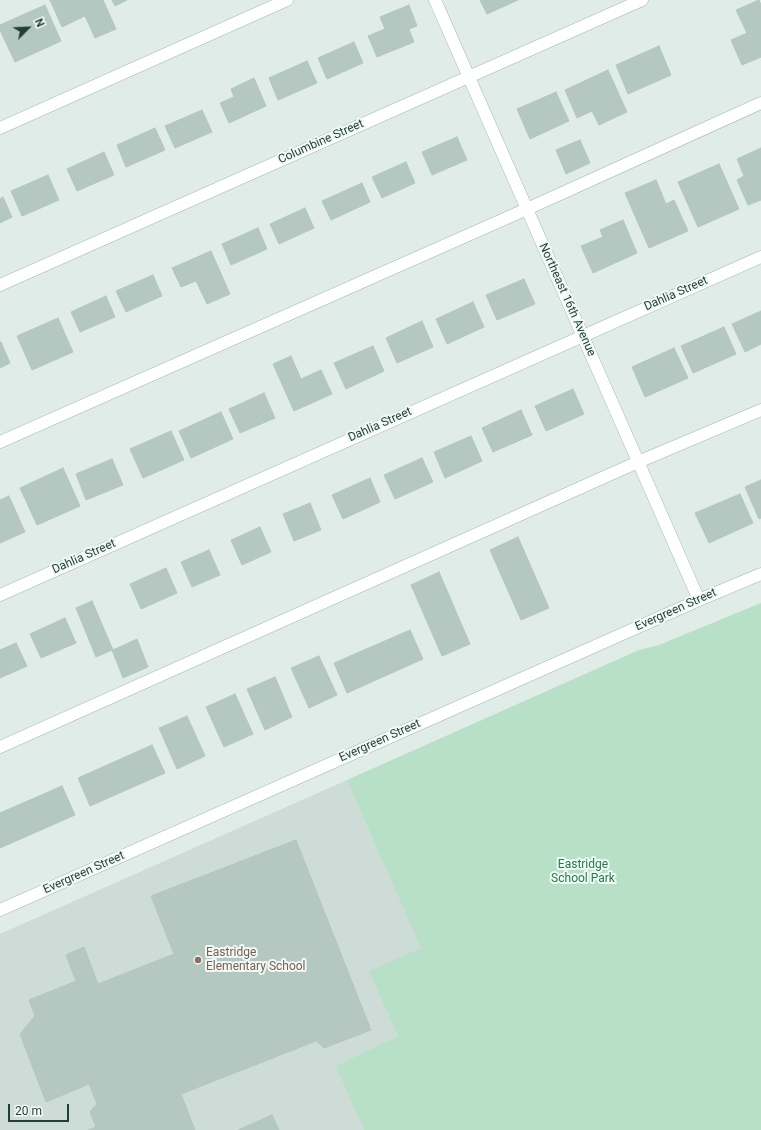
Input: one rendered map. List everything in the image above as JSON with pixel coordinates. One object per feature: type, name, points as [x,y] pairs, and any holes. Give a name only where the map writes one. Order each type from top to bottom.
[{"type":"street","points":[[0,128],[287,0]]},
{"type":"street","name":"Northeast 16th Avenue","points":[[435,0],[699,600]]},
{"type":"street","name":"Columbine Street","points":[[0,285],[642,0]]},
{"type":"street","points":[[0,442],[761,103]]},
{"type":"street","name":"Dahlia Street","points":[[0,595],[582,335],[761,257]]},
{"type":"street","points":[[0,747],[638,462],[761,410]]},
{"type":"street","name":"Evergreen Street","points":[[0,910],[699,600],[761,574]]},
{"type":"shaded area","name":"Eastridge Elementary School","points":[[347,780],[422,948],[370,971],[398,1036],[337,1066],[364,1130],[0,1130],[0,934]]},
{"type":"green space","name":"Eastridge School Park","points":[[761,603],[761,1130],[364,1130],[336,1066],[398,1036],[369,971],[421,948],[347,780],[639,650],[659,645]]},
{"type":"building","points":[[50,0],[103,0],[116,29],[95,38],[85,16],[62,27]]},
{"type":"building","points":[[112,0],[127,0],[115,6]]},
{"type":"building","points":[[480,0],[518,0],[487,14]]},
{"type":"building","points":[[759,0],[761,5],[761,57],[742,65],[731,40],[747,33],[736,10]]},
{"type":"building","points":[[45,5],[61,41],[15,62],[0,30],[0,25]]},
{"type":"building","points":[[409,5],[417,26],[409,29],[414,42],[377,57],[368,36],[385,29],[380,17]]},
{"type":"building","points":[[354,42],[363,63],[327,79],[318,58]]},
{"type":"building","points":[[659,46],[671,75],[628,94],[616,65]]},
{"type":"building","points":[[307,61],[317,83],[278,100],[269,78]]},
{"type":"building","points":[[608,70],[627,112],[599,125],[592,111],[577,118],[565,90]]},
{"type":"building","points":[[254,78],[266,106],[229,123],[220,103],[234,97],[231,89]]},
{"type":"building","points":[[556,92],[569,121],[530,139],[517,109]]},
{"type":"building","points":[[202,110],[212,132],[175,148],[165,126]]},
{"type":"building","points":[[155,128],[165,150],[126,167],[117,145]]},
{"type":"building","points":[[457,137],[467,160],[432,175],[422,152]]},
{"type":"building","points":[[580,140],[590,163],[566,174],[556,150]]},
{"type":"building","points":[[761,148],[761,200],[748,205],[737,180],[744,176],[737,159]]},
{"type":"building","points":[[104,152],[114,175],[77,191],[67,169]]},
{"type":"building","points":[[406,162],[415,183],[382,198],[372,177]]},
{"type":"building","points":[[719,164],[739,209],[698,227],[678,182]]},
{"type":"building","points":[[48,175],[59,200],[22,216],[11,191]]},
{"type":"building","points":[[656,180],[666,204],[674,200],[688,231],[649,248],[625,193]]},
{"type":"building","points":[[362,183],[370,202],[331,220],[322,201]]},
{"type":"building","points":[[3,197],[12,217],[0,223],[0,199]]},
{"type":"building","points":[[305,208],[314,228],[279,244],[270,224]]},
{"type":"building","points":[[623,220],[637,253],[593,273],[581,246],[603,237],[600,230]]},
{"type":"building","points":[[258,228],[267,249],[231,265],[222,244]]},
{"type":"building","points":[[211,251],[230,294],[207,304],[196,281],[181,287],[172,268]]},
{"type":"building","points":[[153,275],[162,296],[126,312],[116,291]]},
{"type":"building","points":[[524,279],[535,304],[497,320],[486,295]]},
{"type":"building","points":[[106,296],[115,317],[80,332],[71,312]]},
{"type":"building","points":[[473,302],[484,327],[447,344],[436,319]]},
{"type":"building","points":[[761,311],[761,344],[745,352],[732,324]]},
{"type":"building","points":[[58,318],[73,352],[32,370],[17,336]]},
{"type":"building","points":[[422,321],[433,347],[397,363],[386,338]]},
{"type":"building","points":[[724,327],[736,354],[693,373],[681,346]]},
{"type":"building","points":[[1,342],[10,363],[0,368],[0,343]]},
{"type":"building","points":[[373,346],[384,371],[346,389],[334,363]]},
{"type":"building","points":[[674,348],[688,378],[645,397],[632,367]]},
{"type":"building","points":[[291,356],[301,379],[321,370],[332,394],[294,411],[273,364]]},
{"type":"building","points":[[573,389],[584,414],[546,431],[535,406]]},
{"type":"building","points":[[264,393],[275,418],[240,433],[229,409]]},
{"type":"building","points":[[521,410],[532,435],[493,452],[482,428]]},
{"type":"building","points":[[221,412],[233,439],[191,458],[179,431]]},
{"type":"building","points":[[171,431],[184,460],[143,478],[130,449]]},
{"type":"building","points":[[471,436],[482,461],[445,478],[434,452]]},
{"type":"building","points":[[422,458],[433,482],[395,499],[384,475]]},
{"type":"building","points":[[112,459],[123,485],[86,500],[76,474]]},
{"type":"building","points":[[63,468],[80,506],[37,525],[20,488]]},
{"type":"building","points":[[370,478],[380,502],[343,519],[332,495]]},
{"type":"building","points":[[761,480],[761,518],[759,519],[745,487]]},
{"type":"building","points":[[740,494],[753,523],[709,543],[695,513]]},
{"type":"building","points":[[9,496],[25,532],[0,543],[0,500]]},
{"type":"building","points":[[310,503],[321,530],[294,541],[283,514]]},
{"type":"building","points":[[260,527],[271,552],[242,565],[231,540]]},
{"type":"building","points":[[518,537],[549,608],[521,620],[490,550]]},
{"type":"building","points":[[209,550],[220,575],[192,587],[181,562]]},
{"type":"building","points":[[166,568],[177,593],[141,609],[130,584]]},
{"type":"building","points":[[439,572],[470,644],[442,656],[411,585]]},
{"type":"building","points":[[92,601],[113,650],[137,639],[148,667],[123,678],[112,650],[96,657],[76,608]]},
{"type":"building","points":[[65,618],[76,643],[41,658],[30,634]]},
{"type":"building","points":[[410,630],[423,659],[347,693],[334,663]]},
{"type":"building","points":[[16,643],[27,666],[0,678],[0,650]]},
{"type":"building","points":[[319,656],[337,695],[309,708],[291,668]]},
{"type":"building","points":[[275,677],[292,717],[265,730],[247,689]]},
{"type":"building","points":[[235,694],[253,734],[224,747],[206,707]]},
{"type":"building","points":[[187,716],[205,756],[177,769],[159,728]]},
{"type":"building","points":[[152,745],[165,773],[90,806],[78,778]]},
{"type":"building","points":[[62,786],[75,815],[0,848],[0,813]]},
{"type":"building","points":[[296,840],[371,1030],[324,1048],[316,1041],[181,1094],[195,1130],[88,1130],[96,1127],[90,1112],[97,1104],[89,1084],[46,1102],[20,1034],[35,1016],[29,1000],[76,981],[66,955],[84,947],[98,984],[174,954],[151,896]]},
{"type":"building","points":[[272,1115],[279,1130],[238,1130]]},
{"type":"place","name":"Eastridge Elementary School","points":[[198,960]]}]
